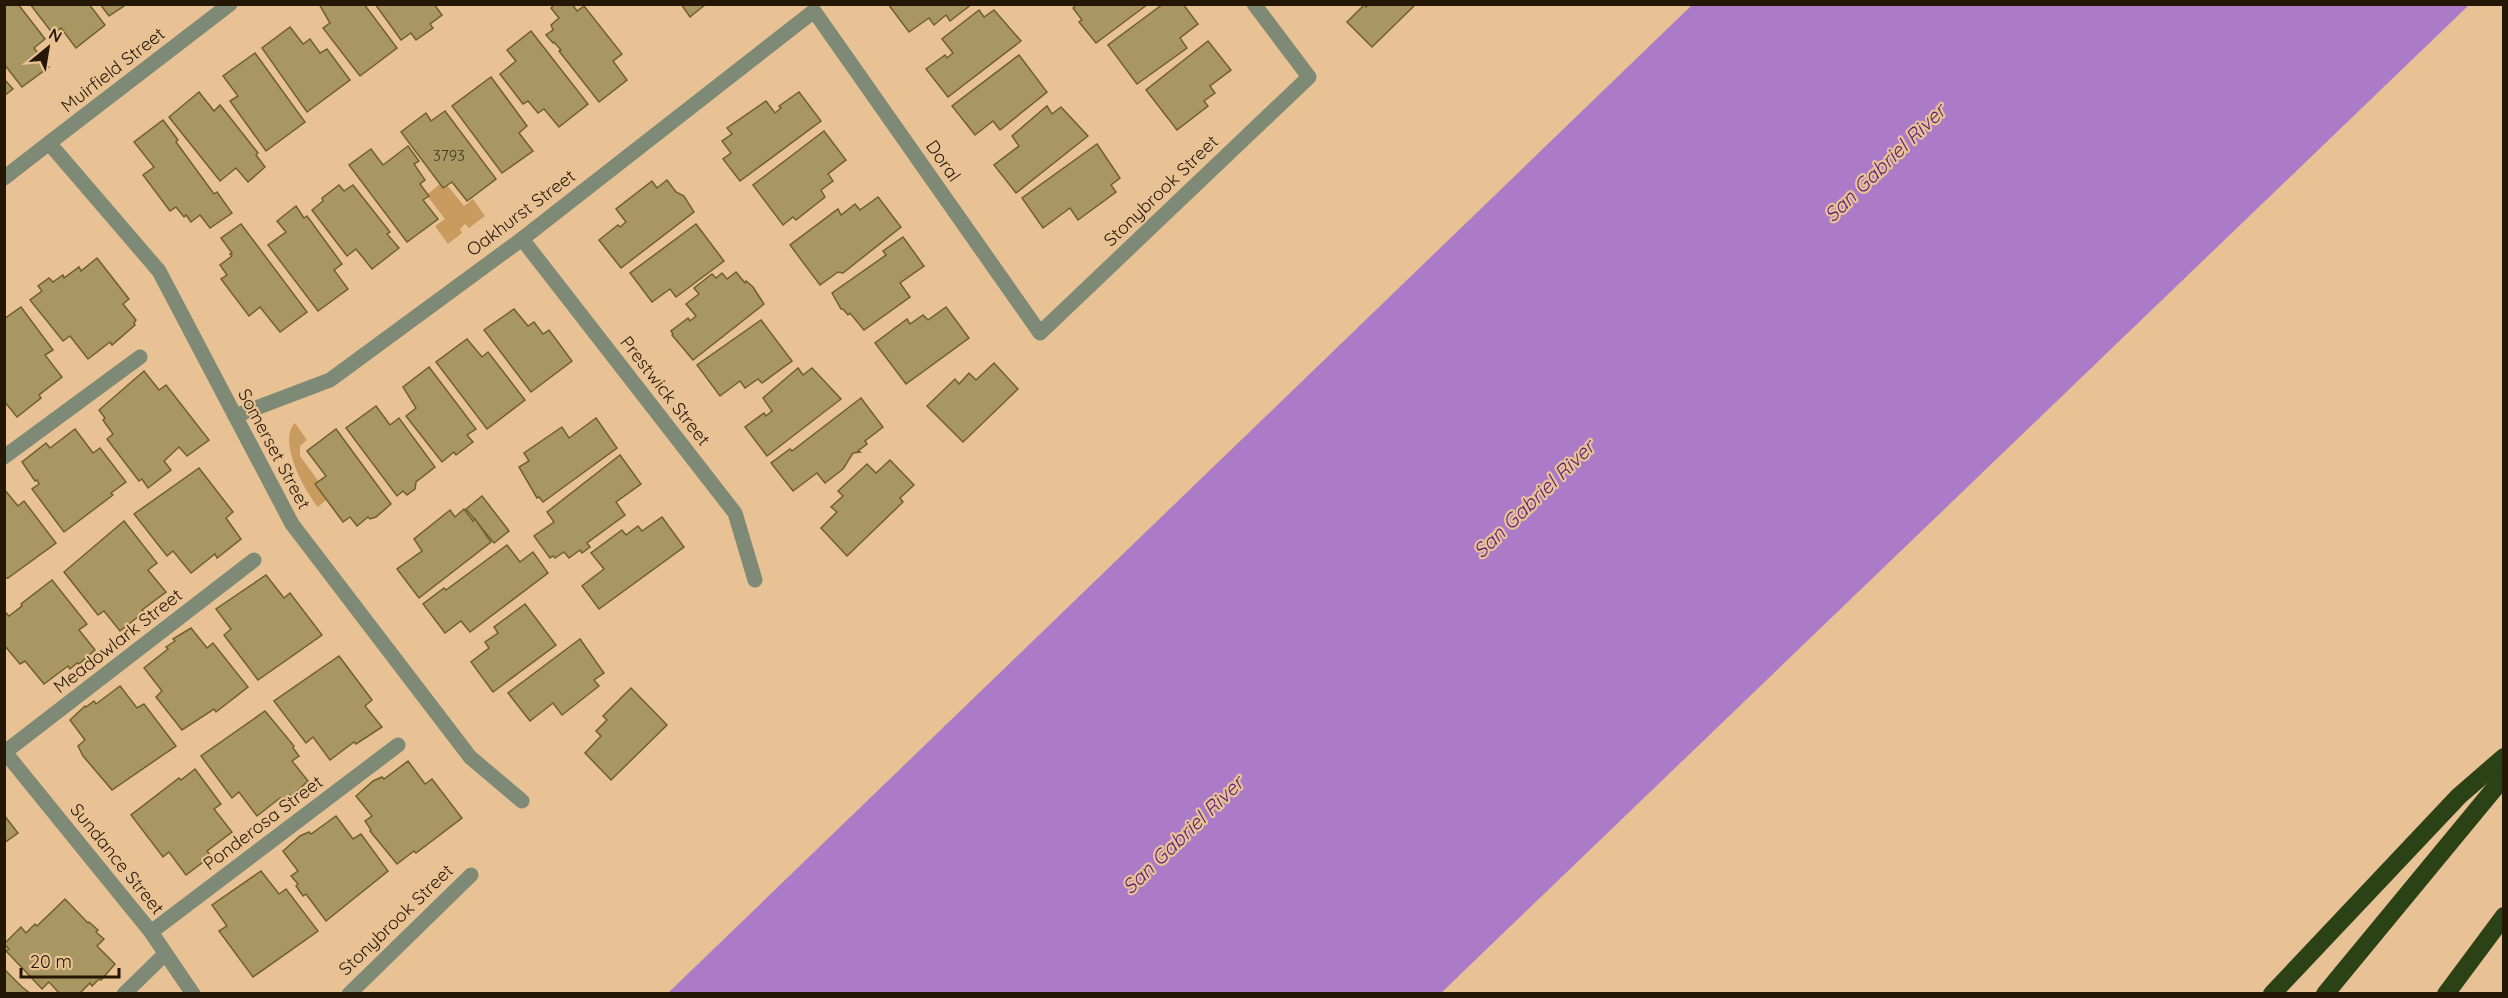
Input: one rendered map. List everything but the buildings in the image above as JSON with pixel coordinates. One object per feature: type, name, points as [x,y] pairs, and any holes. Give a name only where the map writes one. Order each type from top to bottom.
[{"type":"highway","points":[[2272,993],[2459,796],[2504,757]]},
{"type":"highway","points":[[2325,993],[2504,777]]},
{"type":"highway","points":[[2446,993],[2504,916]]},
{"type":"street","name":"Muirfield Street","points":[[49,144],[230,4]]},
{"type":"street","name":"Stonybrook Street","points":[[1040,333],[1309,76],[1254,4]]},
{"type":"street","name":"Oakhurst Street","points":[[235,416],[330,380],[522,239],[814,11]]},
{"type":"street","name":"Doral","points":[[814,11],[1040,333]]},
{"type":"street","points":[[4,177],[49,144]]},
{"type":"street","name":"Somerset Street","points":[[49,144],[159,271],[292,525],[470,758],[522,801]]},
{"type":"street","name":"Prestwick Street","points":[[522,239],[735,513],[755,580]]},
{"type":"street","points":[[4,457],[140,357]]},
{"type":"street","name":"Meadowlark Street","points":[[5,752],[254,560]]},
{"type":"street","name":"Ponderosa Street","points":[[151,932],[398,745]]},
{"type":"street","name":"Sundance Street","points":[[5,752],[151,932],[193,993]]},
{"type":"street","name":"Stonybrook Street","points":[[349,993],[471,875]]},
{"type":"street","points":[[124,993],[165,954]]},
{"type":"shaded area","points":[[440,184],[443,188],[447,185],[464,206],[473,199],[485,216],[469,228],[465,224],[460,229],[462,233],[448,244],[435,226],[445,219],[428,197],[428,194]]},
{"type":"shaded area","points":[[295,423],[307,440],[300,446],[300,456],[319,482],[315,485],[327,499],[318,507],[300,478],[291,453],[290,431]]},
{"type":"water","name":"San Gabriel River","points":[[1692,5],[2469,5],[1441,993],[668,993]]}]
